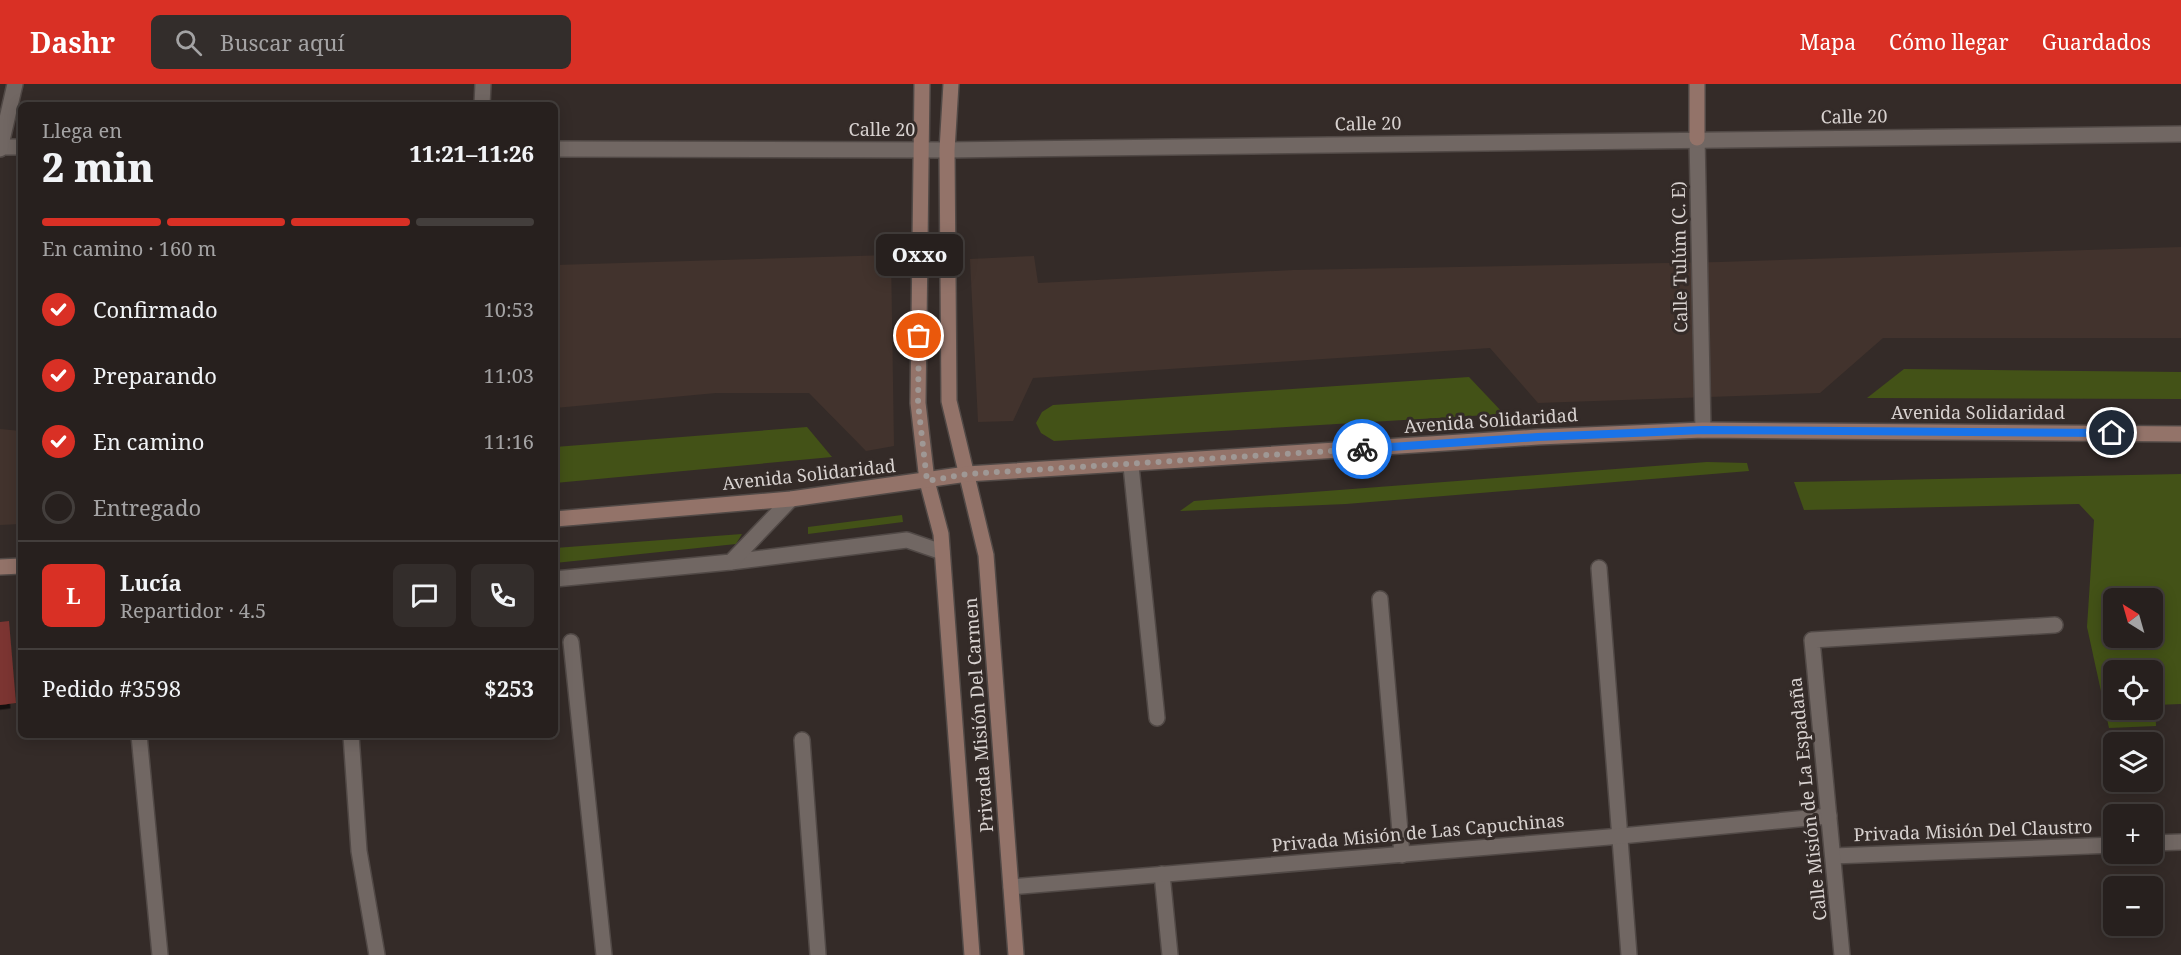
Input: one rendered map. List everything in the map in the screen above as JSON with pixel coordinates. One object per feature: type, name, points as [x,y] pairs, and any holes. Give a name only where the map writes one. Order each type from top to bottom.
[{"type":"street","points":[[15,84],[0,148],[18,147]]},
{"type":"street","points":[[482,102],[483,84]]},
{"type":"street","name":"Privada Misión Del Carmen","points":[[922,84],[923,149],[918,403],[927,481],[941,534],[972,955]]},
{"type":"street","name":"Privada Misión Del Carmen","points":[[951,84],[947,150],[949,401],[986,555],[1016,955]]},
{"type":"street","name":"Calle Tulúm (C. E)","points":[[1696,84],[1703,430]]},
{"type":"street","name":"Calle 20","points":[[558,149],[947,150],[1696,138],[2181,134]]},
{"type":"street","name":"Avenida Solidaridad","points":[[558,519],[791,499],[967,474],[1131,466],[1538,437],[1703,430],[2181,434]]},
{"type":"street","points":[[1131,466],[1157,718]]},
{"type":"street","points":[[731,562],[791,499]]},
{"type":"street","points":[[558,579],[731,562],[907,540],[942,552]]},
{"type":"street","points":[[0,567],[18,566]]},
{"type":"street","points":[[1599,568],[1629,955]]},
{"type":"street","points":[[1380,599],[1402,855]]},
{"type":"street","name":"Calle Misión de La Espadaña","points":[[1842,955],[1812,640],[2055,625]]},
{"type":"street","points":[[571,642],[604,955]]},
{"type":"street","points":[[140,738],[160,955]]},
{"type":"street","points":[[351,738],[359,851],[377,955]]},
{"type":"street","points":[[802,740],[818,955]]},
{"type":"street","name":"Privada Misión de Las Capuchinas","points":[[1011,887],[1621,836],[1829,816]]},
{"type":"street","points":[[2163,843],[2181,842]]},
{"type":"street","name":"Privada Misión Del Claustro","points":[[1833,856],[2103,845]]},
{"type":"street","points":[[1162,874],[1170,955]]},
{"type":"shaded area","points":[[2181,247],[2181,338],[1883,338],[1820,393],[1538,403],[1490,348],[1033,378],[1013,421],[978,422],[970,259],[1034,256],[1038,283],[1294,270],[1720,262]]},
{"type":"shaded area","points":[[891,255],[894,446],[866,451],[809,393],[716,393],[558,408],[558,265]]},
{"type":"shaded area","points":[[0,429],[18,431],[18,524],[0,525]]},
{"type":"green space","points":[[1904,369],[2181,372],[2181,399],[1867,398]]},
{"type":"green space","points":[[1469,377],[1504,414],[1054,441],[1041,433],[1036,423],[1042,412],[1053,405]]},
{"type":"green space","points":[[807,427],[832,457],[558,483],[558,447]]},
{"type":"green space","points":[[1707,462],[1747,463],[1749,471],[1346,504],[1180,511],[1194,501]]},
{"type":"green space","points":[[2181,474],[2181,704],[2163,705],[2163,660],[2103,660],[2103,700],[2087,627],[2094,520],[2079,504],[1804,510],[1794,482]]},
{"type":"green space","points":[[902,515],[903,522],[808,534],[808,527]]},
{"type":"green space","points":[[742,534],[736,544],[558,563],[558,548]]},
{"type":"green space","points":[[2107,720],[2156,720],[2156,726],[2109,728]]},
{"type":"building","points":[[9,621],[16,703],[0,705],[0,622]]},
{"type":"way so far","points":[[919,336],[918,403],[927,481],[967,474],[1131,466],[1362,449]]},
{"type":"place","name":"Oxxo","points":[[919,336]]},
{"type":"route","points":[[1362,449],[1538,437],[1703,430],[2112,433]]}]
